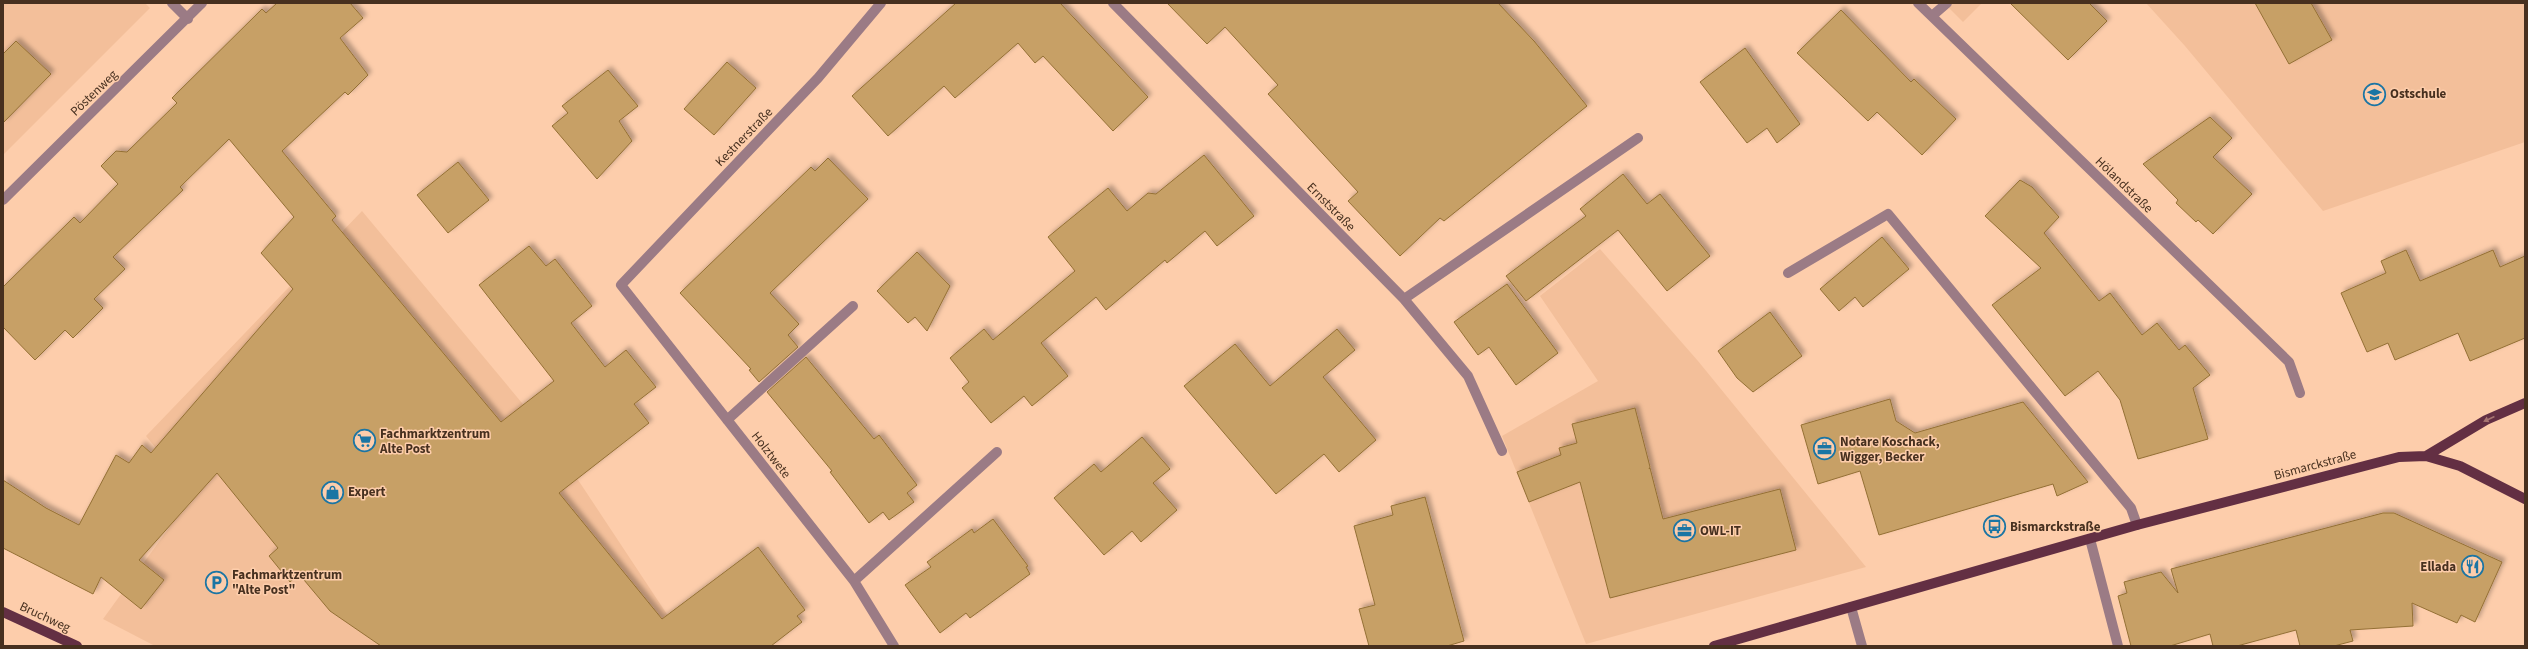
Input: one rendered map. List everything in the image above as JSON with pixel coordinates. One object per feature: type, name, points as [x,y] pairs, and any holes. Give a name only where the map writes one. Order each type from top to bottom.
[{"type":"main road","points":[[2426,456],[2486,420],[2525,403]]},
{"type":"main road","name":"Bismarckstraße","points":[[1714,646],[2137,525],[2399,457],[2426,456],[2460,466],[2525,500]]},
{"type":"main road","name":"Bruchweg","points":[[3,612],[77,646]]},
{"type":"street","points":[[172,3],[188,19]]},
{"type":"street","name":"Pöstenweg","points":[[3,200],[188,19],[202,3]]},
{"type":"street","name":"Kestnerstraße","points":[[621,285],[818,78],[880,3]]},
{"type":"street","name":"Ernststraße","points":[[1113,3],[1404,300],[1468,376],[1502,451]]},
{"type":"street","name":"Hölandstraße","points":[[1918,3],[2289,362],[2300,393]]},
{"type":"street","points":[[1932,16],[1947,3]]},
{"type":"street","points":[[1404,300],[1638,138]]},
{"type":"street","points":[[1788,273],[1888,214],[2131,508],[2137,525]]},
{"type":"street","name":"Holztwete","points":[[621,285],[854,581],[894,646]]},
{"type":"street","points":[[727,420],[854,306]]},
{"type":"street","points":[[854,581],[997,452]]},
{"type":"street","points":[[2090,539],[2118,646]]},
{"type":"street","points":[[1851,607],[1862,646]]},
{"type":"shaded area","points":[[3,3],[145,3],[150,8],[3,155]]},
{"type":"shaded area","points":[[1944,3],[1982,3],[1963,22]]},
{"type":"shaded area","name":"Ostschule","points":[[2146,3],[2525,3],[2525,142],[2323,211],[2185,46]]},
{"type":"shaded area","name":"Fachmarktzentrum Alte Post","points":[[362,211],[547,433],[688,646],[155,646],[103,619],[174,521],[190,504],[187,486],[146,436]]},
{"type":"shaded area","points":[[1600,249],[1698,361],[1866,567],[1586,644],[1502,436],[1598,381],[1540,296]]},
{"type":"building","points":[[277,3],[350,3],[363,18],[340,38],[368,75],[348,95],[345,92],[282,151],[336,216],[332,220],[501,422],[554,381],[479,285],[529,246],[546,266],[555,259],[592,306],[571,323],[605,367],[626,350],[656,387],[634,404],[649,423],[559,493],[662,619],[758,547],[805,610],[797,616],[802,622],[771,646],[381,646],[330,611],[299,574],[290,582],[269,556],[278,548],[217,473],[139,560],[164,580],[141,609],[101,577],[93,594],[3,548],[3,480],[46,508],[79,525],[116,455],[129,463],[142,445],[151,453],[293,289],[261,253],[294,217],[229,139],[180,187],[183,190],[113,257],[125,269],[94,299],[103,308],[73,338],[65,330],[35,360],[3,327],[3,287],[74,217],[80,223],[118,184],[101,166],[116,151],[127,152],[177,103],[172,98],[262,9],[266,13]]},
{"type":"building","points":[[956,3],[1060,3],[1148,97],[1113,131],[1043,56],[1035,63],[1018,43],[955,98],[944,86],[888,136],[852,96]]},
{"type":"building","points":[[1167,3],[1498,3],[1534,41],[1587,106],[1444,221],[1440,218],[1400,256],[1348,201],[1358,192],[1268,94],[1278,85],[1225,27],[1207,44]]},
{"type":"building","points":[[2010,3],[2089,3],[2107,21],[2068,60]]},
{"type":"building","points":[[2255,3],[2311,3],[2332,40],[2289,64]]},
{"type":"building","points":[[1841,10],[1911,82],[1914,79],[1956,119],[1922,155],[1877,112],[1868,121],[1797,53]]},
{"type":"building","points":[[16,41],[51,74],[3,123],[3,54]]},
{"type":"building","points":[[1745,48],[1800,124],[1777,143],[1767,128],[1747,143],[1700,82]]},
{"type":"building","points":[[727,62],[756,88],[714,135],[684,109]]},
{"type":"building","points":[[608,70],[638,106],[619,121],[632,141],[597,179],[552,126],[568,113],[562,106]]},
{"type":"building","points":[[2210,117],[2232,138],[2213,157],[2252,194],[2213,234],[2198,220],[2196,222],[2176,203],[2178,200],[2143,164]]},
{"type":"building","points":[[1204,155],[1254,216],[1217,246],[1205,231],[1167,263],[1165,260],[1106,310],[1096,297],[1041,343],[1068,376],[1032,406],[1024,396],[991,423],[962,388],[969,382],[950,358],[984,329],[993,340],[1075,271],[1048,237],[1108,188],[1127,211],[1148,193],[1156,194]]},
{"type":"building","points":[[828,158],[868,199],[770,293],[799,324],[788,335],[798,347],[759,382],[749,370],[751,369],[680,293],[811,167],[815,171]]},
{"type":"building","points":[[458,162],[489,200],[448,233],[417,195]]},
{"type":"building","points":[[1623,174],[1647,204],[1660,194],[1710,256],[1667,291],[1618,230],[1526,301],[1506,276],[1586,216],[1580,209]]},
{"type":"building","points":[[2020,180],[2032,187],[2059,217],[2044,233],[2099,301],[2110,293],[2142,335],[2157,323],[2179,350],[2185,345],[2210,375],[2193,388],[2208,439],[2138,459],[2120,400],[2098,371],[2065,396],[1992,305],[2041,268],[1985,216]]},
{"type":"building","points":[[1882,237],[1909,269],[1863,307],[1855,297],[1839,311],[1820,289]]},
{"type":"building","points":[[2406,250],[2420,281],[2493,250],[2500,267],[2525,256],[2525,338],[2470,361],[2458,333],[2395,360],[2388,343],[2367,352],[2341,293],[2386,273],[2381,261]]},
{"type":"building","points":[[917,252],[950,286],[927,331],[915,317],[908,323],[877,291]]},
{"type":"building","points":[[1507,284],[1558,353],[1516,385],[1489,347],[1478,355],[1454,322]]},
{"type":"building","points":[[1770,312],[1802,356],[1753,392],[1737,378],[1718,351]]},
{"type":"building","points":[[1337,329],[1355,350],[1323,377],[1376,440],[1339,472],[1324,454],[1276,494],[1184,386],[1235,344],[1270,386]]},
{"type":"building","points":[[806,357],[874,439],[879,435],[917,485],[907,493],[914,502],[889,520],[883,512],[869,523],[830,472],[832,471],[767,392]]},
{"type":"building","points":[[1890,399],[1896,421],[1915,433],[2023,402],[2088,482],[2057,496],[2053,484],[1879,535],[1860,471],[1818,484],[1801,425]]},
{"type":"building","points":[[1635,408],[1650,467],[1649,469],[1650,468],[1663,519],[1780,489],[1796,550],[1610,598],[1580,482],[1529,502],[1517,472],[1561,455],[1559,448],[1577,443],[1572,424]]},
{"type":"building","points":[[1142,437],[1170,469],[1153,483],[1177,510],[1141,542],[1132,531],[1104,555],[1054,498],[1094,464],[1101,472]]},
{"type":"building","points":[[1425,497],[1464,641],[1447,646],[1369,646],[1359,609],[1375,605],[1354,526],[1393,515],[1391,506]]},
{"type":"building","points":[[2383,513],[2394,513],[2502,562],[2475,622],[2461,615],[2457,623],[2412,603],[2413,626],[2350,630],[2353,641],[2334,646],[2300,646],[2296,630],[2237,646],[2213,646],[2210,634],[2170,646],[2131,646],[2118,596],[2127,593],[2124,582],[2161,572],[2178,593],[2171,569]]},
{"type":"building","points":[[993,519],[1028,566],[1026,567],[1030,574],[970,618],[966,613],[940,633],[905,585],[931,567],[927,562],[972,529],[974,533]]},
{"type":"place","name":"Ostschule","points":[[2375,94]]},
{"type":"place","name":"Fachmarktzentrum Alte Post","points":[[364,441]]},
{"type":"place","name":"Notare Koschack, Wigger, Becker","points":[[1825,449]]},
{"type":"place","name":"Expert","points":[[332,492]]},
{"type":"place","name":"Bismarckstraße","points":[[1994,527]]},
{"type":"place","name":"OWL-IT","points":[[1685,531]]},
{"type":"place","name":"Ellada","points":[[2472,567]]},
{"type":"place","name":"Fachmarktzentrum \"Alte Post\"","points":[[216,582]]}]
